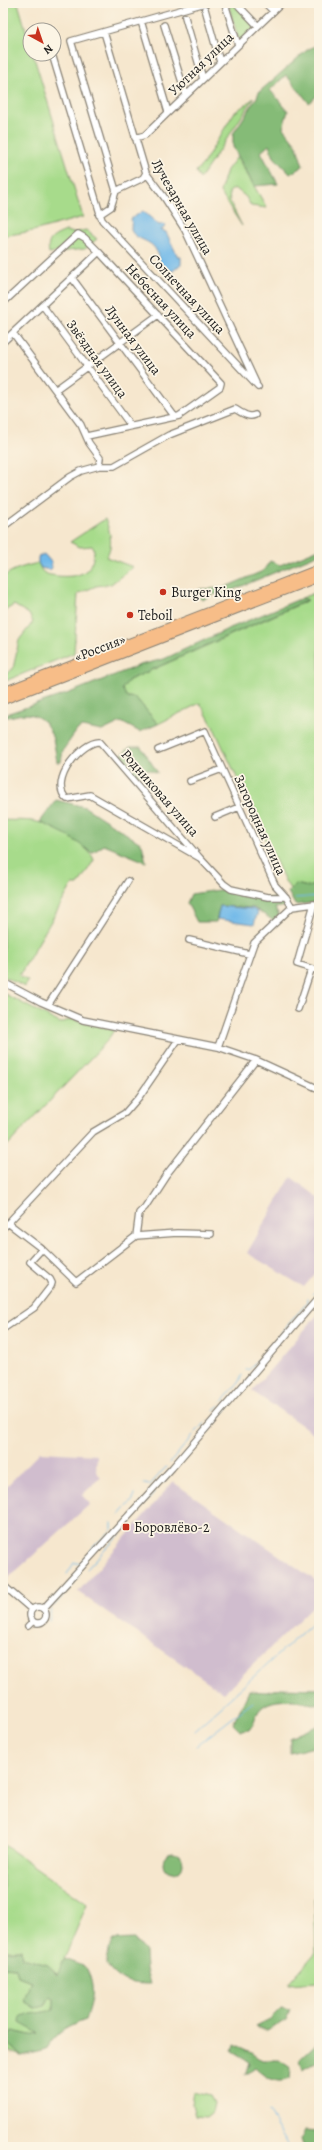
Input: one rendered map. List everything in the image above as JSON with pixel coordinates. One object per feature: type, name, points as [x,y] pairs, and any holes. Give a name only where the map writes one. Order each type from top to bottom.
[{"type":"highway","name":"«Россия»","points":[[3,692],[319,569]]},
{"type":"highway","name":"«Россия»","points":[[3,700],[319,577]]},
{"type":"street","points":[[227,3],[225,4],[238,45]]},
{"type":"street","points":[[236,3],[258,26]]},
{"type":"street","points":[[265,3],[273,12]]},
{"type":"street","name":"Уютная улица","points":[[135,138],[145,135],[282,3]]},
{"type":"street","points":[[54,62],[100,215],[111,207],[116,191],[71,42],[141,21],[205,6],[220,62]]},
{"type":"street","points":[[184,17],[203,79]]},
{"type":"street","points":[[141,21],[168,112]]},
{"type":"street","points":[[164,24],[186,95]]},
{"type":"street","name":"Лучезарная улица","points":[[104,32],[146,173],[164,197],[184,230],[258,387]]},
{"type":"street","points":[[116,191],[143,178],[146,173]]},
{"type":"street","name":"Солнечная улица","points":[[100,215],[120,240],[258,387]]},
{"type":"street","name":"Небесная улица","points":[[3,303],[75,236],[78,234],[85,238],[221,383],[220,388],[175,417]]},
{"type":"street","points":[[3,342],[99,252]]},
{"type":"street","name":"Лунная улица","points":[[72,278],[175,417]]},
{"type":"street","name":"Звёздная улица","points":[[43,306],[131,426]]},
{"type":"street","points":[[55,390],[158,315]]},
{"type":"street","points":[[13,333],[87,436],[89,443],[100,458],[100,466]]},
{"type":"street","points":[[3,527],[81,471],[100,466],[114,466],[169,434],[235,409],[251,417],[255,415]]},
{"type":"street","points":[[87,436],[175,417]]},
{"type":"street","name":"Загородная улица","points":[[158,750],[205,731],[274,886],[286,897],[292,907]]},
{"type":"street","name":"Родниковая улица","points":[[200,858],[90,795],[69,800],[66,798],[60,784],[69,766],[86,746],[94,742],[102,744],[224,884],[231,889],[268,897],[286,897]]},
{"type":"street","points":[[190,781],[222,769]]},
{"type":"street","points":[[215,817],[239,807]]},
{"type":"street","points":[[48,1005],[128,881]]},
{"type":"street","points":[[218,1047],[254,943],[292,907],[314,904],[297,964],[319,971]]},
{"type":"street","points":[[189,940],[249,954]]},
{"type":"street","points":[[298,1009],[312,970]]},
{"type":"street","points":[[3,982],[48,1005],[82,1020],[218,1047],[256,1060],[319,1089]]},
{"type":"street","points":[[3,1228],[93,1132],[126,1113],[178,1040]]},
{"type":"street","points":[[136,1236],[139,1213],[145,1207],[166,1175],[256,1060]]},
{"type":"street","points":[[8,1223],[42,1249],[76,1282],[136,1236],[177,1233],[211,1234]]},
{"type":"street","points":[[3,1329],[34,1308],[52,1283],[30,1262],[42,1249]]},
{"type":"street","points":[[43,1609],[172,1468],[319,1297]]},
{"type":"street","points":[[3,1585],[32,1610]]},
{"type":"street","points":[[36,1607],[43,1609],[46,1616],[43,1621],[38,1623],[33,1621],[30,1617],[32,1610],[36,1607]]},
{"type":"street","points":[[28,1626],[33,1621]]},
{"type":"street","points":[[43,1621],[47,1628]]},
{"type":"shaded area","points":[[291,1177],[319,1198],[319,1269],[304,1287],[247,1253]]},
{"type":"shaded area","points":[[319,1313],[319,1437],[252,1391]]},
{"type":"shaded area","points":[[40,1452],[97,1455],[96,1472],[101,1477],[82,1495],[90,1504],[6,1580],[3,1574],[3,1490]]},
{"type":"shaded area","points":[[173,1482],[319,1583],[319,1600],[224,1693],[78,1592]]},
{"type":"green space","points":[[3,3],[18,3],[24,22],[22,22],[22,62],[35,62],[83,217],[33,231],[3,236]]},
{"type":"green space","points":[[234,4],[254,26],[254,29],[239,41],[229,7]]},
{"type":"green space","points":[[319,44],[319,94],[309,103],[286,75],[270,90],[288,111],[283,128],[296,144],[303,166],[290,174],[274,157],[269,145],[261,152],[278,184],[254,186],[233,147],[233,134],[259,92],[307,50]]},
{"type":"green space","points":[[254,98],[200,179],[196,171],[203,164],[234,113]]},
{"type":"green space","points":[[237,157],[267,208],[251,206],[246,197],[235,188],[229,192],[230,202],[242,226],[220,192],[227,170]]},
{"type":"green space","points":[[86,230],[97,239],[85,249],[49,253],[48,248],[50,241],[55,236],[66,231],[73,233]]},
{"type":"green space","points":[[105,519],[110,533],[111,543],[106,557],[133,567],[111,584],[96,586],[78,594],[74,653],[3,682],[3,676],[13,669],[19,640],[33,622],[29,614],[14,605],[6,610],[3,615],[3,578],[14,570],[38,563],[42,571],[51,575],[72,576],[84,572],[91,564],[94,549],[92,546],[80,547],[70,542]]},
{"type":"green space","points":[[319,549],[319,554],[228,592],[212,595],[202,600],[195,593],[200,589],[223,588],[263,571],[270,561],[280,565]]},
{"type":"green space","points":[[319,591],[319,884],[308,887],[296,884],[290,889],[213,726],[200,703],[158,724],[136,698],[127,697],[122,689],[129,680],[307,601],[302,598]]},
{"type":"green space","points":[[302,598],[308,600],[129,680],[122,689],[127,697],[136,698],[158,724],[140,732],[121,722],[102,731],[82,727],[78,729],[63,750],[61,762],[57,762],[50,730],[41,719],[34,715],[25,714],[3,717],[3,715],[69,693],[140,665],[164,659],[230,628]]},
{"type":"green space","points":[[130,747],[141,747],[158,773],[147,769],[136,778],[119,757]]},
{"type":"green space","points":[[56,800],[85,807],[142,844],[146,862],[104,845],[92,853],[67,835],[40,822]]},
{"type":"green space","points":[[3,820],[32,821],[55,828],[86,848],[94,860],[78,885],[72,885],[19,976],[28,981],[25,987],[3,976]]},
{"type":"green space","points":[[296,884],[308,887],[319,884],[319,902],[295,905],[288,892]]},
{"type":"green space","points":[[225,889],[240,896],[285,899],[286,906],[275,908],[279,915],[274,921],[254,908],[220,906],[216,922],[197,922],[187,903],[191,894]]},
{"type":"green space","points":[[3,993],[60,1023],[72,1019],[114,1030],[107,1041],[3,1150]]},
{"type":"green space","points":[[281,1688],[319,1689],[319,1705],[285,1700],[277,1701],[262,1707],[249,1730],[240,1731],[233,1724],[249,1691],[266,1692]]},
{"type":"green space","points":[[319,1725],[319,1743],[314,1747],[290,1753],[290,1738]]},
{"type":"green space","points":[[3,1844],[87,1904],[58,1974],[48,1965],[22,1958],[21,1950],[3,1950]]},
{"type":"green space","points":[[173,1853],[180,1856],[183,1863],[180,1870],[173,1873],[166,1870],[163,1863],[166,1856]]},
{"type":"green space","points":[[319,1894],[319,1982],[288,1984],[316,1952],[314,1898]]},
{"type":"green space","points":[[134,1939],[145,1952],[146,1969],[150,1984],[130,1982],[120,1978],[106,1964],[108,1949],[114,1940]]},
{"type":"green space","points":[[21,1950],[22,1958],[48,1965],[57,1974],[65,1959],[86,1967],[91,1981],[92,1999],[86,2020],[73,2025],[58,2034],[46,2050],[21,2056],[5,2041],[12,2031],[30,2035],[38,2033],[20,2023],[21,2016],[54,2010],[54,1998],[50,1996],[45,2006],[35,2008],[24,2001],[31,1981],[18,1976],[16,1968],[3,1967],[3,1951]]},
{"type":"green space","points":[[3,1967],[16,1968],[18,1976],[31,1981],[24,2001],[35,2008],[45,2006],[50,1996],[54,1998],[54,2009],[39,2033],[30,2035],[12,2031],[5,2041],[21,2056],[3,2049]]},
{"type":"green space","points":[[281,2008],[290,2010],[286,2020],[267,2031],[256,2026],[270,2019]]},
{"type":"green space","points":[[319,2041],[319,2061],[303,2070],[300,2059]]},
{"type":"green space","points":[[234,2045],[252,2053],[262,2060],[279,2060],[291,2068],[290,2079],[280,2081],[271,2079],[255,2067],[245,2075],[249,2062],[232,2052]]},
{"type":"green space","points":[[194,2092],[210,2096],[214,2103],[212,2112],[206,2117],[195,2116],[192,2104]]},
{"type":"green space","points":[[305,2131],[319,2132],[319,2147],[304,2147],[301,2140]]},
{"type":"water","points":[[143,211],[159,225],[165,224],[166,226],[161,230],[166,232],[178,257],[181,257],[181,264],[173,271],[162,269],[159,263],[158,254],[151,244],[137,237],[132,232],[131,219]]},
{"type":"water","points":[[44,554],[51,562],[52,568],[50,570],[41,568],[38,563],[38,557]]},
{"type":"water","points":[[220,906],[253,909],[258,912],[254,924],[217,919]]},
{"type":"waterway","points":[[295,898],[319,896]]},
{"type":"waterway","points":[[312,1294],[319,1289]]},
{"type":"waterway","points":[[246,1370],[250,1369],[307,1303],[307,1299]]},
{"type":"waterway","points":[[214,1411],[238,1383],[242,1375]]},
{"type":"waterway","points":[[238,1396],[250,1382]]},
{"type":"waterway","points":[[207,1433],[230,1405]]},
{"type":"waterway","points":[[196,1432],[207,1420]]},
{"type":"waterway","points":[[170,1463],[193,1435]]},
{"type":"waterway","points":[[182,1461],[200,1441]]},
{"type":"waterway","points":[[144,1484],[150,1485],[166,1467]]},
{"type":"waterway","points":[[163,1483],[174,1470]]},
{"type":"waterway","points":[[131,1520],[155,1492]]},
{"type":"waterway","points":[[118,1517],[133,1500],[134,1494]]},
{"type":"waterway","points":[[112,1523],[112,1529]]},
{"type":"waterway","points":[[67,1574],[74,1563],[81,1563],[96,1544],[111,1531]]},
{"type":"waterway","points":[[87,1569],[120,1534]]},
{"type":"waterway","points":[[54,1606],[79,1577]]},
{"type":"waterway","points":[[49,1621],[51,1609]]},
{"type":"waterway","points":[[195,1730],[319,1617]]},
{"type":"waterway","points":[[196,1746],[253,1702]]},
{"type":"waterway","points":[[268,2112],[289,2147]]},
{"type":"place","name":"Burger King","points":[[163,592]]},
{"type":"place","name":"Teboil","points":[[130,615]]},
{"type":"place","name":"Боровлёво-2","points":[[126,1527]]}]
